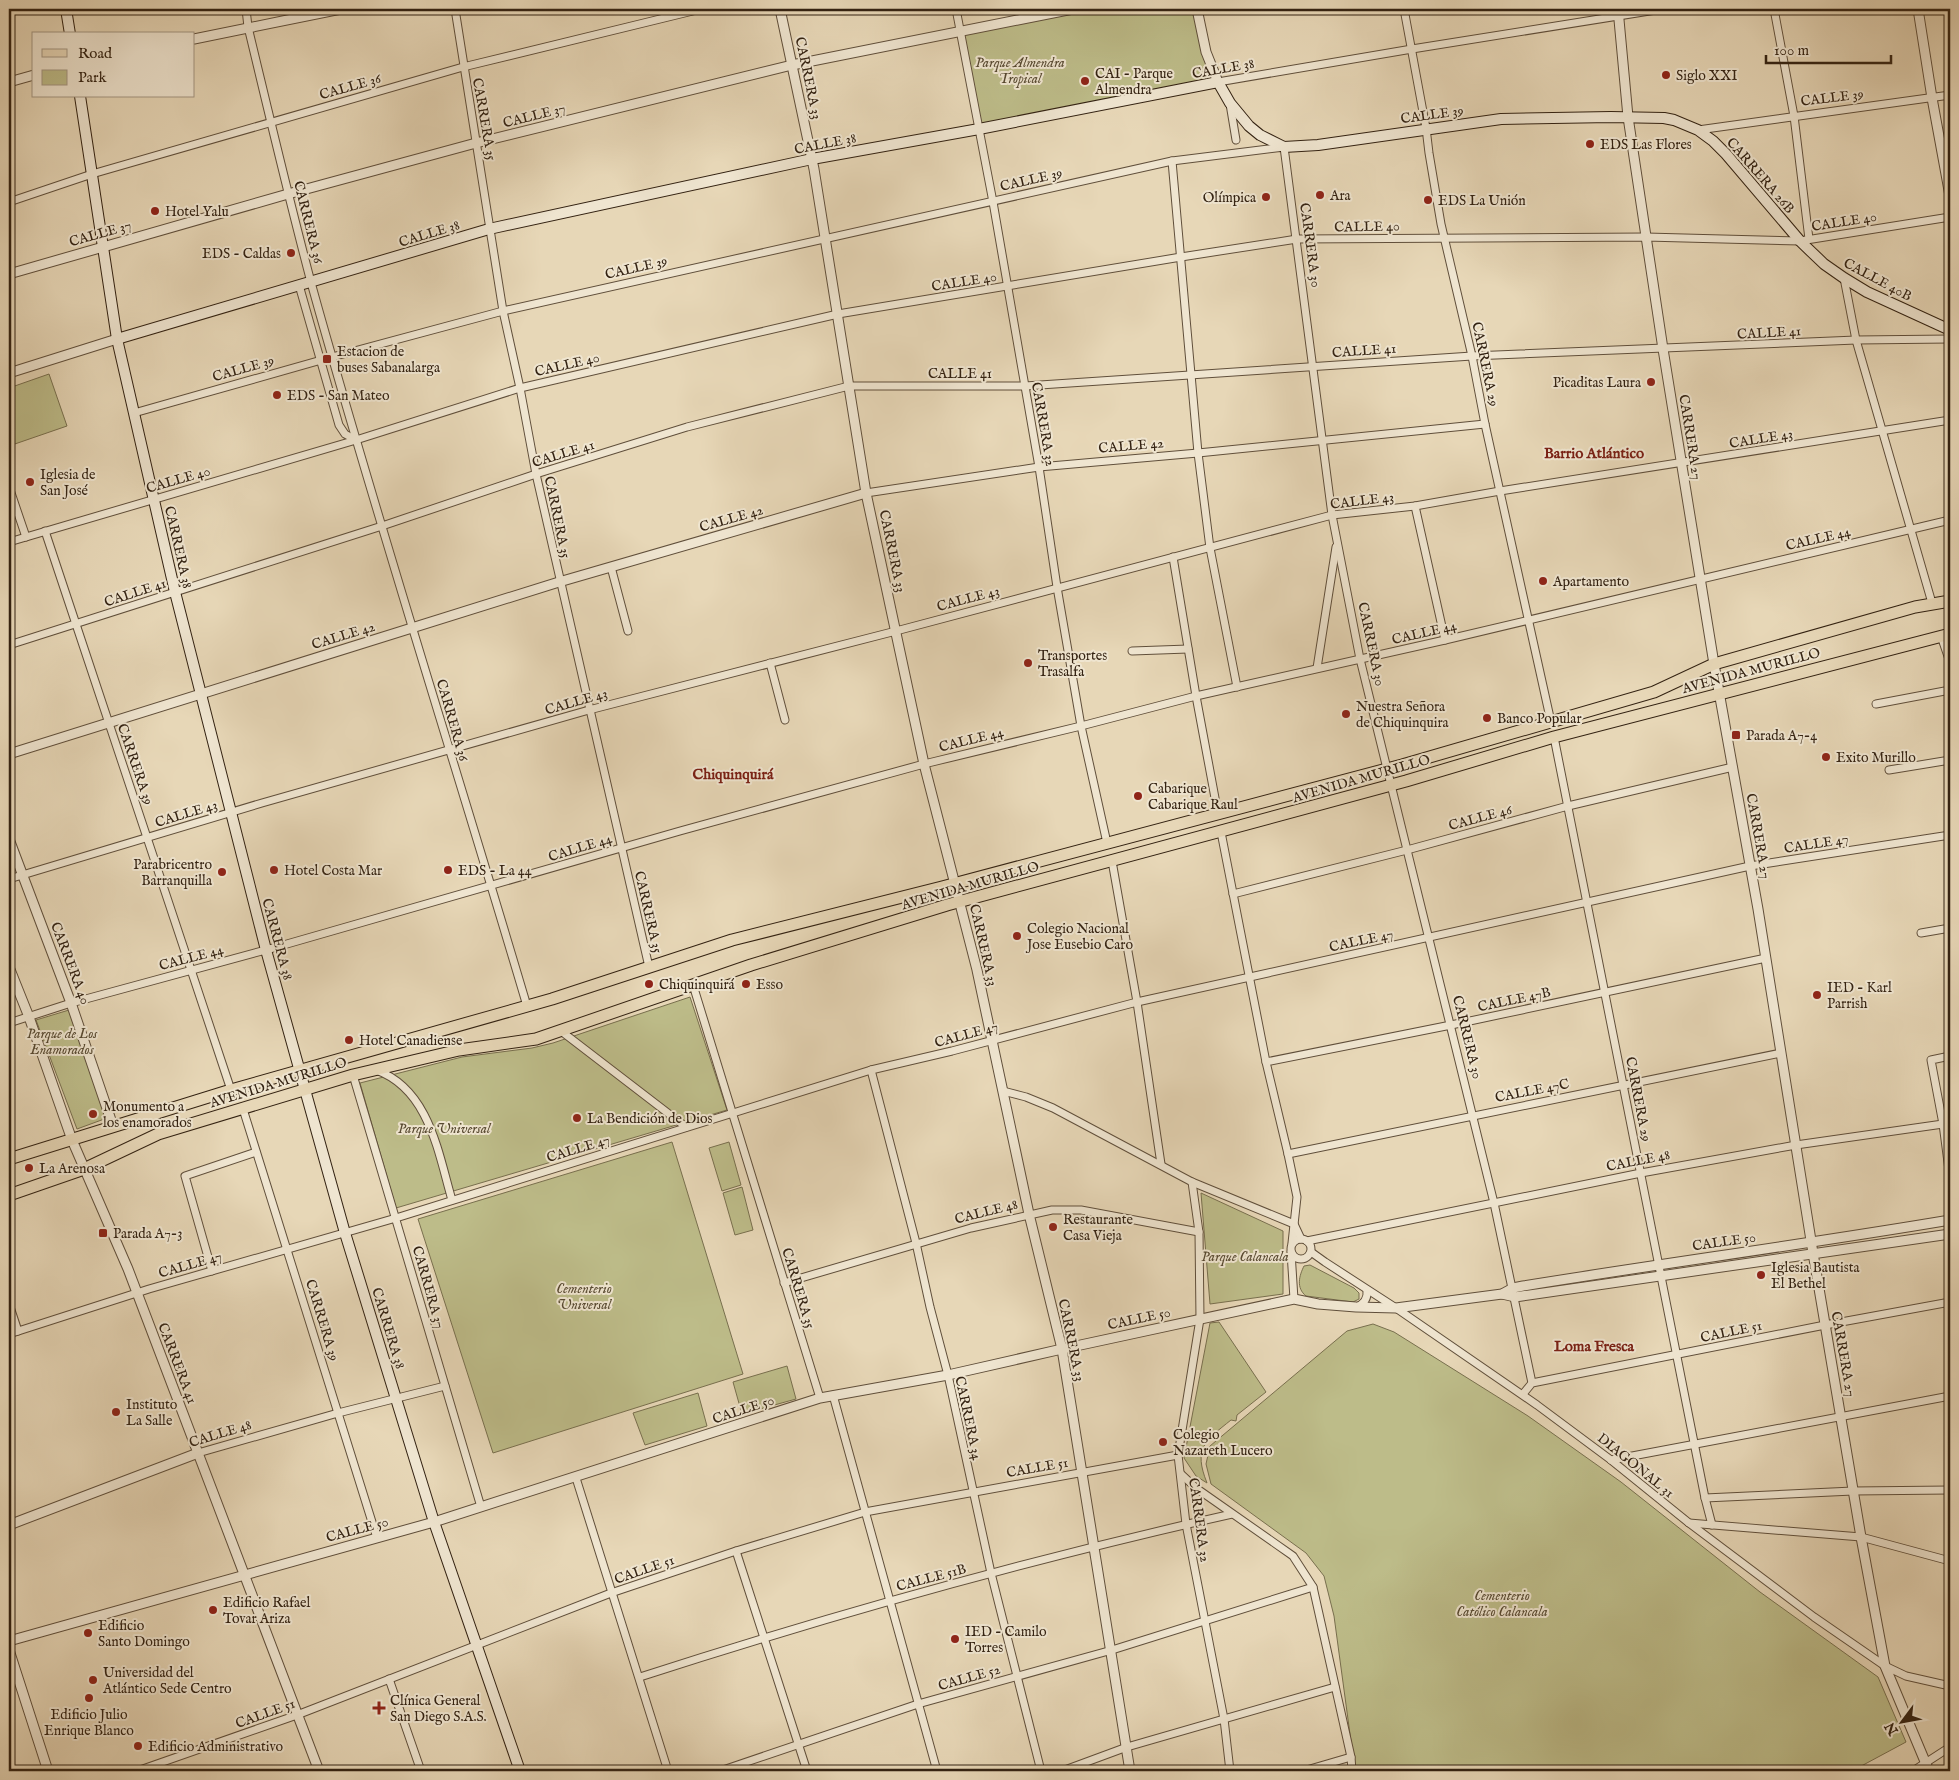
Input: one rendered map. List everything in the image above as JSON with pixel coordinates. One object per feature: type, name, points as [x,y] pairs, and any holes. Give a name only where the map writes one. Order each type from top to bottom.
[{"type":"main road","points":[[66,9],[70,32]]},
{"type":"main road","points":[[1218,82],[1230,103],[1249,126],[1260,135],[1284,147]]},
{"type":"main road","name":"CALLE 38","points":[[117,339],[489,229],[812,159],[1218,82]]},
{"type":"main road","name":"CARRERA 38","points":[[80,98],[117,339],[175,592],[266,950],[345,1233],[434,1522],[478,1644],[520,1771]]},
{"type":"main road","name":"CALLE 39","points":[[1284,147],[1318,145],[1426,128],[1501,119],[1664,118],[1698,130]]},
{"type":"main road","name":"CARRERA 26B","points":[[1698,130],[1714,141],[1805,240]]},
{"type":"main road","name":"CALLE 40B","points":[[1805,240],[1824,264],[1844,278],[1896,306],[1950,330]]},
{"type":"main road","name":"AVENIDA MURILLO","points":[[9,1159],[231,1090],[528,1006],[732,940],[955,884],[1386,769],[1654,692],[1714,664],[1932,603],[1950,601]]},
{"type":"main road","name":"AVENIDA MURILLO","points":[[9,1195],[84,1169],[158,1134],[243,1110],[353,1074],[459,1050],[536,1039],[751,965],[960,902],[1391,785],[1554,737],[1946,635]]},
{"type":"street","name":"CARRERA 36","points":[[246,9],[248,28],[311,282],[449,751],[528,1006]]},
{"type":"street","points":[[195,39],[341,9]]},
{"type":"street","name":"CARRERA 35","points":[[455,9],[503,312],[559,582],[649,967]]},
{"type":"street","name":"CALLE 36","points":[[9,202],[92,174],[463,67],[701,9]]},
{"type":"street","name":"CARRERA 33","points":[[780,9],[812,159],[866,493],[924,764],[960,902],[1029,1214],[1062,1349],[1130,1771]]},
{"type":"street","name":"CARRERA 32","points":[[956,9],[993,202],[1081,726],[1107,843]]},
{"type":"street","name":"CALLE 37","points":[[9,274],[288,194],[476,143],[792,65],[1073,9]]},
{"type":"street","points":[[1197,9],[1206,52],[1218,82]]},
{"type":"street","name":"CARRERA 29","points":[[1404,9],[1444,238],[1472,356],[1485,424],[1551,722]]},
{"type":"street","name":"CALLE 38","points":[[1218,82],[1618,12],[1662,9]]},
{"type":"street","points":[[1774,9],[1794,116],[1805,240]]},
{"type":"street","points":[[1918,9],[1950,196]]},
{"type":"street","name":"CARRERA 27","points":[[1618,12],[1628,117],[1662,349],[1719,694],[1766,958],[1861,1537],[1885,1666],[1927,1768]]},
{"type":"street","points":[[9,82],[32,76]]},
{"type":"street","name":"CALLE 39","points":[[1698,130],[1950,95]]},
{"type":"street","points":[[1230,103],[1236,140]]},
{"type":"street","name":"CALLE 39","points":[[134,413],[332,356],[503,312],[1172,161],[1284,147]]},
{"type":"street","name":"CARRERA 30","points":[[1284,147],[1332,515],[1360,659],[1494,1203],[1532,1383]]},
{"type":"street","points":[[1172,161],[1198,453],[1210,548],[1237,687]]},
{"type":"street","name":"CALLE 40","points":[[9,542],[356,440],[520,388],[838,314],[1297,239],[1646,237],[1805,240],[1950,217]]},
{"type":"street","points":[[1844,278],[1856,340],[1932,603]]},
{"type":"street","name":"CARRERA 36","points":[[299,285],[339,425],[345,434],[356,440]]},
{"type":"street","name":"CALLE 38","points":[[9,373],[117,339]]},
{"type":"street","name":"CALLE 41","points":[[9,645],[687,427],[849,386],[1025,386],[1472,356],[1856,340],[1950,339]]},
{"type":"street","name":"CALLE 43","points":[[9,879],[589,710],[896,631],[1332,515],[1415,506],[1950,420]]},
{"type":"street","name":"CALLE 42","points":[[9,754],[559,582],[866,493],[1039,467],[1485,424]]},
{"type":"street","points":[[9,487],[26,537]]},
{"type":"street","points":[[1415,506],[1444,640]]},
{"type":"street","name":"CALLE 44","points":[[9,1023],[71,1003],[266,950],[621,848],[924,764],[1196,696],[1444,640],[1950,520]]},
{"type":"street","name":"CARRERA 39","points":[[45,532],[231,1090]]},
{"type":"street","points":[[1317,668],[1337,542]]},
{"type":"street","points":[[1173,557],[1218,814]]},
{"type":"street","points":[[611,567],[628,631]]},
{"type":"street","points":[[1946,635],[1950,662]]},
{"type":"street","points":[[1132,651],[1188,648]]},
{"type":"street","points":[[770,663],[786,720]]},
{"type":"street","points":[[1876,704],[1950,690]]},
{"type":"street","name":"CARRERA 29","points":[[1554,737],[1694,1444],[1712,1525]]},
{"type":"street","points":[[1889,770],[1950,760]]},
{"type":"street","name":"CALLE 46","points":[[1233,894],[1408,850],[1568,806],[1733,767]]},
{"type":"street","points":[[1221,832],[1266,1062],[1297,1197],[1290,1261],[1293,1272],[1294,1299]]},
{"type":"street","name":"CALLE 47","points":[[9,1334],[136,1293],[396,1218],[871,1070],[952,1051],[1137,1002],[1750,866],[1950,835]]},
{"type":"street","name":"CARRERA 40","points":[[9,839],[71,1003],[113,1126]]},
{"type":"street","points":[[1112,861],[1137,1002],[1161,1164]]},
{"type":"street","points":[[1921,933],[1950,928]]},
{"type":"street","name":"CALLE 47B","points":[[1266,1062],[1766,958]]},
{"type":"street","name":"CARRERA 41","points":[[9,967],[29,1017],[72,1140],[128,1269],[319,1771]]},
{"type":"street","name":"CARRERA 35","points":[[693,986],[820,1398]]},
{"type":"street","points":[[561,1031],[686,1127]]},
{"type":"street","name":"CALLE 47C","points":[[1288,1154],[1781,1053]]},
{"type":"street","points":[[1950,1056],[1931,1060],[1947,1123],[1950,1178]]},
{"type":"street","points":[[373,1069],[387,1075],[401,1085],[423,1111],[433,1136],[452,1200]]},
{"type":"street","name":"CARRERA 34","points":[[871,1070],[916,1243],[948,1376],[991,1573],[1041,1771]]},
{"type":"street","name":"CARRERA 37","points":[[353,1074],[481,1507]]},
{"type":"street","points":[[1002,1091],[1026,1097],[1053,1108],[1192,1182],[1284,1219],[1294,1227],[1310,1252]]},
{"type":"street","name":"CARRERA 39","points":[[243,1110],[288,1248],[377,1538]]},
{"type":"street","name":"CALLE 48","points":[[1291,1247],[1304,1240],[1334,1236],[1641,1173],[1796,1145],[1947,1123]]},
{"type":"street","points":[[212,1272],[185,1176],[256,1152]]},
{"type":"street","name":"CARRERA 32","points":[[1192,1182],[1199,1232],[1200,1319],[1178,1456],[1186,1524],[1224,1719],[1230,1771]]},
{"type":"street","name":"CALLE 48","points":[[784,1283],[916,1243],[1029,1214],[1052,1210],[1081,1210],[1199,1232]]},
{"type":"street","name":"CALLE 50","points":[[9,1641],[434,1522],[833,1395],[948,1376],[1062,1349],[1294,1299],[1318,1304],[1396,1308],[1502,1294],[1659,1264],[1812,1243],[1950,1220]]},
{"type":"street","name":"CALLE 50","points":[[1514,1292],[1661,1275],[1950,1234]]},
{"type":"street","name":"CALLE 48","points":[[1301,1260],[1334,1236]]},
{"type":"street","points":[[1291,1247],[1293,1256],[1301,1260],[1293,1272]]},
{"type":"street","name":"DIAGONAL 31","points":[[1310,1252],[1523,1394],[1612,1460],[1689,1523],[1814,1617],[1885,1666],[1906,1676],[1950,1686]]},
{"type":"street","points":[[1356,1307],[1364,1303],[1367,1290]]},
{"type":"street","name":"CALLE 51","points":[[1532,1383],[1950,1302]]},
{"type":"street","points":[[9,1304],[18,1331]]},
{"type":"street","points":[[1523,1394],[1532,1383]]},
{"type":"street","name":"CALLE 48","points":[[9,1525],[198,1453],[338,1413],[445,1386]]},
{"type":"street","points":[[833,1395],[937,1771]]},
{"type":"street","points":[[1612,1460],[1950,1396]]},
{"type":"street","name":"CALLE 51","points":[[137,1771],[154,1768],[297,1715],[611,1593],[736,1551],[865,1512],[1082,1471],[1178,1456]]},
{"type":"street","points":[[1180,1473],[1196,1488],[1293,1556],[1313,1588],[1351,1757],[1352,1771]]},
{"type":"street","points":[[576,1478],[668,1771]]},
{"type":"street","points":[[1705,1498],[1853,1491],[1950,1490]]},
{"type":"street","name":"CALLE 51B","points":[[640,1677],[764,1637],[991,1573],[1094,1546],[1232,1514]]},
{"type":"street","points":[[1689,1523],[1861,1537],[1950,1561]]},
{"type":"street","points":[[736,1551],[808,1771]]},
{"type":"street","name":"CALLE 52","points":[[720,1771],[918,1704],[1112,1650],[1313,1588]]},
{"type":"street","points":[[9,1650],[48,1771]]},
{"type":"street","points":[[389,1679],[421,1771]]},
{"type":"street","points":[[1062,1771],[1127,1747],[1335,1687]]},
{"type":"street","points":[[1913,1771],[1927,1768],[1950,1747]]},
{"type":"street","points":[[1303,1771],[1351,1757]]},
{"type":"green space","name":"Parque Almendra Tropical","points":[[1073,9],[1197,9],[1218,82],[978,129],[960,30]]},
{"type":"green space","points":[[49,374],[67,426],[9,446],[9,388]]},
{"type":"green space","name":"Parque Universal","points":[[690,997],[727,1110],[396,1208],[360,1083],[462,1057],[532,1048],[553,1043]]},
{"type":"green space","name":"Parque de Los Enamorados","points":[[69,1010],[107,1118],[77,1129],[36,1020]]},
{"type":"green space","name":"Cementerio Universal","points":[[672,1142],[743,1374],[493,1453],[418,1219]]},
{"type":"green space","points":[[729,1142],[741,1185],[722,1191],[709,1148]]},
{"type":"green space","points":[[742,1187],[753,1230],[735,1235],[723,1193]]},
{"type":"green space","name":"Parque Calancala","points":[[1201,1193],[1283,1231],[1283,1294],[1210,1304]]},
{"type":"green space","name":"Parque Calancala","points":[[1310,1265],[1354,1288],[1359,1293],[1359,1299],[1353,1302],[1306,1296],[1300,1286],[1300,1278],[1304,1266]]},
{"type":"green space","points":[[1219,1322],[1266,1392],[1237,1415],[1236,1421],[1231,1420],[1214,1434],[1204,1446],[1201,1461],[1207,1483],[1196,1476],[1184,1458],[1210,1323]]},
{"type":"green space","name":"Cementerio Católico Calancala","points":[[1373,1324],[1394,1332],[1528,1416],[1621,1482],[1760,1592],[1878,1677],[1906,1742],[1852,1771],[1355,1771],[1334,1616],[1324,1576],[1306,1553],[1211,1484],[1206,1464],[1210,1446],[1347,1331]]},
{"type":"green space","points":[[787,1366],[796,1399],[742,1414],[733,1382]]},
{"type":"green space","points":[[698,1393],[707,1426],[645,1445],[633,1413]]},
{"type":"place","name":"Siglo XXI","points":[[1666,75]]},
{"type":"place","name":"CAI - Parque Almendra","points":[[1085,81]]},
{"type":"place","name":"EDS Las Flores","points":[[1590,144]]},
{"type":"place","name":"Ara","points":[[1320,195]]},
{"type":"place","name":"Olímpica","points":[[1266,197]]},
{"type":"place","name":"EDS La Unión","points":[[1428,200]]},
{"type":"place","name":"Hotel Yalu","points":[[155,211]]},
{"type":"place","name":"EDS - Caldas","points":[[291,253]]},
{"type":"place","name":"Estacion de buses Sabanalarga","points":[[327,359]]},
{"type":"place","name":"Picaditas Laura","points":[[1651,382]]},
{"type":"place","name":"EDS - San Mateo","points":[[277,395]]},
{"type":"place","name":"Iglesia de San José","points":[[30,482]]},
{"type":"place","name":"Apartamento","points":[[1543,581]]},
{"type":"place","name":"Transportes Trasalfa","points":[[1028,663]]},
{"type":"place","name":"Nuestra Señora de Chiquinquira","points":[[1346,714]]},
{"type":"place","name":"Banco Popular","points":[[1487,718]]},
{"type":"place","name":"Parada A7-4","points":[[1736,735]]},
{"type":"place","name":"Exito Murillo","points":[[1826,757]]},
{"type":"place","name":"Cabarique Cabarique Raul","points":[[1138,796]]},
{"type":"place","name":"Hotel Costa Mar","points":[[274,870]]},
{"type":"place","name":"EDS - La 44","points":[[448,870]]},
{"type":"place","name":"Parabricentro Barranquilla","points":[[222,872]]},
{"type":"place","name":"Colegio Nacional Jose Eusebio Caro","points":[[1017,936]]},
{"type":"place","name":"Chiquinquirá","points":[[649,984]]},
{"type":"place","name":"Esso","points":[[746,984]]},
{"type":"place","name":"IED - Karl Parrish","points":[[1817,995]]},
{"type":"place","name":"Hotel Canadiense","points":[[349,1040]]},
{"type":"place","name":"Monumento a los enamorados","points":[[93,1114]]},
{"type":"place","name":"La Bendición de Dios","points":[[577,1118]]},
{"type":"place","name":"La Arenosa","points":[[29,1168]]},
{"type":"place","name":"Restaurante Casa Vieja","points":[[1053,1227]]},
{"type":"place","name":"Parada A7-3","points":[[103,1233]]},
{"type":"place","name":"Iglesia Bautista El Bethel","points":[[1761,1275]]},
{"type":"place","name":"Instituto La Salle","points":[[116,1412]]},
{"type":"place","name":"Colegio Nazareth Lucero","points":[[1163,1442]]},
{"type":"place","name":"Edificio Rafael Tovar Ariza","points":[[213,1610]]},
{"type":"place","name":"Edificio Santo Domingo","points":[[88,1633]]},
{"type":"place","name":"IED - Camilo Torres","points":[[955,1639]]},
{"type":"place","name":"Universidad del Atlántico Sede Centro","points":[[93,1680]]},
{"type":"place","name":"Edificio Julio Enrique Blanco","points":[[89,1698]]},
{"type":"place","name":"Clínica General San Diego S.A.S.","points":[[379,1708]]},
{"type":"place","name":"Edificio Administrativo","points":[[138,1746]]},
{"type":"district","name":"Barrio Atlántico","points":[[1594,453]]},
{"type":"district","name":"Chiquinquirá","points":[[733,774]]},
{"type":"district","name":"Loma Fresca","points":[[1594,1346]]}]
